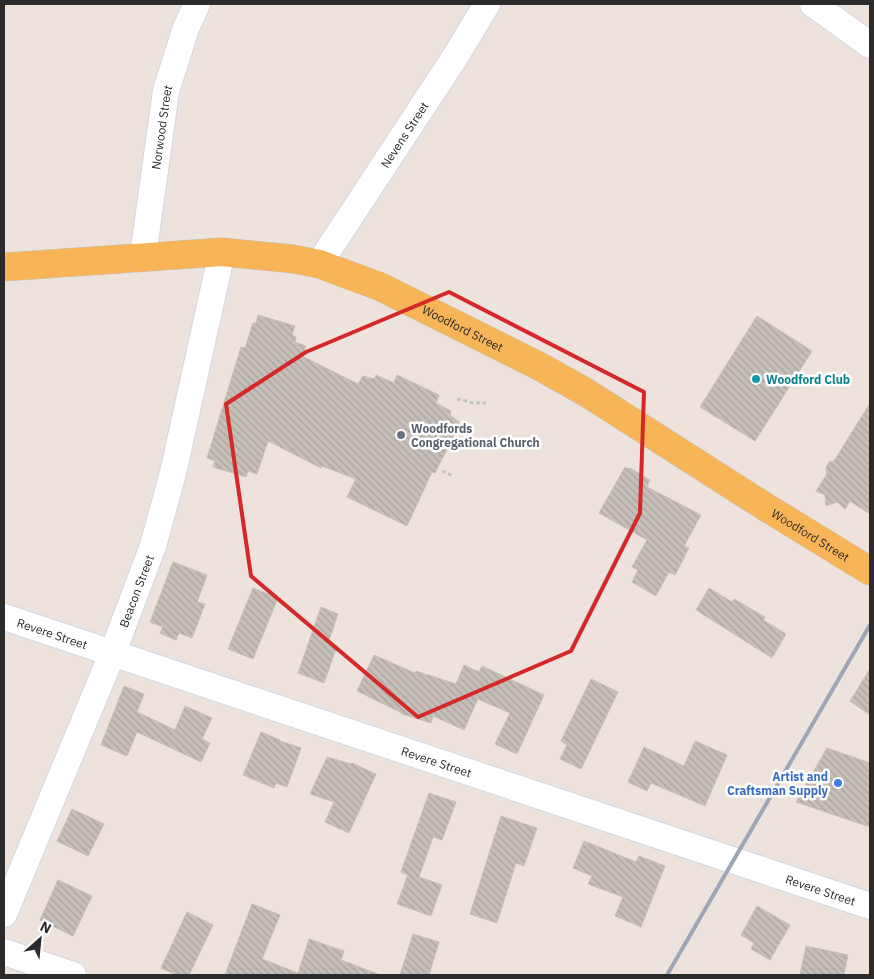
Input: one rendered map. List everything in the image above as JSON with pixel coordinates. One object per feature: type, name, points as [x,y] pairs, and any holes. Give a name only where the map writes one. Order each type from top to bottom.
[{"type":"main road","name":"Woodford Street","points":[[4,267],[222,252],[293,259],[319,264],[381,287],[539,366],[598,400],[870,571]]},
{"type":"street","name":"Norwood Street","points":[[144,256],[166,91],[186,28],[197,4]]},
{"type":"street","name":"Nevens Street","points":[[319,264],[455,57],[487,4]]},
{"type":"street","points":[[813,4],[870,45]]},
{"type":"street","name":"Beacon Street","points":[[4,914],[42,827],[113,652],[153,546],[169,490],[222,252]]},
{"type":"street","name":"Revere Street","points":[[4,617],[870,906]]},
{"type":"street","points":[[4,952],[73,975]]},
{"type":"path","points":[[457,399],[486,404]]},
{"type":"path","points":[[442,471],[453,476]]},
{"type":"highlighted area","points":[[449,292],[644,392],[640,513],[571,651],[418,717],[251,576],[226,404],[306,352]]},
{"type":"building","points":[[258,315],[295,326],[292,335],[296,337],[295,342],[306,346],[302,356],[358,384],[363,376],[374,379],[376,375],[394,383],[397,375],[439,395],[436,403],[451,411],[450,415],[460,423],[435,473],[432,472],[407,526],[347,497],[356,479],[322,466],[321,468],[268,441],[257,474],[248,471],[246,477],[213,467],[215,461],[207,458],[241,347],[245,348],[253,323],[256,323]]},
{"type":"building","name":"Woodford Club","points":[[757,316],[812,351],[755,441],[700,407]]},
{"type":"building","points":[[870,403],[870,514],[850,501],[845,509],[837,502],[826,506],[825,495],[816,491],[827,474],[826,468],[829,462],[834,461]]},
{"type":"building","points":[[625,467],[650,480],[647,487],[701,515],[684,546],[689,548],[675,575],[669,572],[656,596],[632,582],[638,570],[632,567],[647,540],[599,513]]},
{"type":"building","points":[[173,562],[207,575],[197,602],[205,604],[192,638],[179,633],[176,640],[160,633],[163,627],[150,622]]},
{"type":"building","points":[[253,588],[278,598],[253,659],[228,649]]},
{"type":"building","points":[[709,588],[732,602],[734,599],[765,617],[763,620],[786,634],[772,658],[696,610]]},
{"type":"building","points":[[321,607],[338,614],[328,643],[337,646],[324,683],[298,673]]},
{"type":"building","points":[[374,655],[415,673],[416,671],[456,684],[464,665],[479,672],[482,666],[544,695],[517,754],[495,744],[510,713],[478,699],[464,730],[433,716],[431,723],[402,714],[357,691]]},
{"type":"building","points":[[870,669],[870,715],[850,701]]},
{"type":"building","points":[[591,679],[618,692],[581,769],[560,759],[567,745],[561,741]]},
{"type":"building","points":[[124,686],[144,694],[137,712],[175,730],[185,706],[212,718],[202,739],[210,743],[201,762],[137,732],[127,756],[101,745]]},
{"type":"building","points":[[261,732],[301,748],[287,787],[276,783],[274,788],[243,775]]},
{"type":"building","points":[[695,741],[727,755],[705,806],[651,783],[647,791],[628,782],[644,747],[684,766]]},
{"type":"building","name":"Artist and Craftsman Supply","points":[[827,748],[870,763],[870,827],[796,802]]},
{"type":"building","points":[[327,757],[352,763],[376,774],[349,833],[325,822],[334,802],[310,794]]},
{"type":"building","points":[[429,793],[456,802],[442,840],[433,837],[419,877],[442,885],[431,916],[397,904],[408,875],[401,872]]},
{"type":"building","points":[[72,809],[104,824],[88,856],[57,841]]},
{"type":"building","points":[[501,816],[537,828],[524,866],[516,863],[497,923],[470,914]]},
{"type":"building","points":[[584,841],[636,862],[639,856],[665,866],[641,927],[615,916],[623,897],[588,884],[592,876],[573,868]]},
{"type":"building","points":[[58,880],[92,896],[73,936],[40,920]]},
{"type":"building","points":[[252,904],[280,915],[262,959],[298,973],[309,939],[344,951],[341,960],[378,975],[225,975]]},
{"type":"building","points":[[757,906],[790,925],[770,960],[751,949],[754,943],[741,935]]},
{"type":"building","points":[[187,912],[213,925],[189,975],[177,975],[161,968]]},
{"type":"building","points":[[413,934],[439,942],[429,975],[400,975]]},
{"type":"building","points":[[806,946],[848,955],[844,975],[800,975]]},
{"type":"railway","points":[[667,975],[870,625]]},
{"type":"place","name":"Woodford Club","points":[[756,379]]},
{"type":"place","name":"Woodfords Congregational Church","points":[[401,435]]},
{"type":"place","name":"Artist and Craftsman Supply","points":[[838,783]]}]
